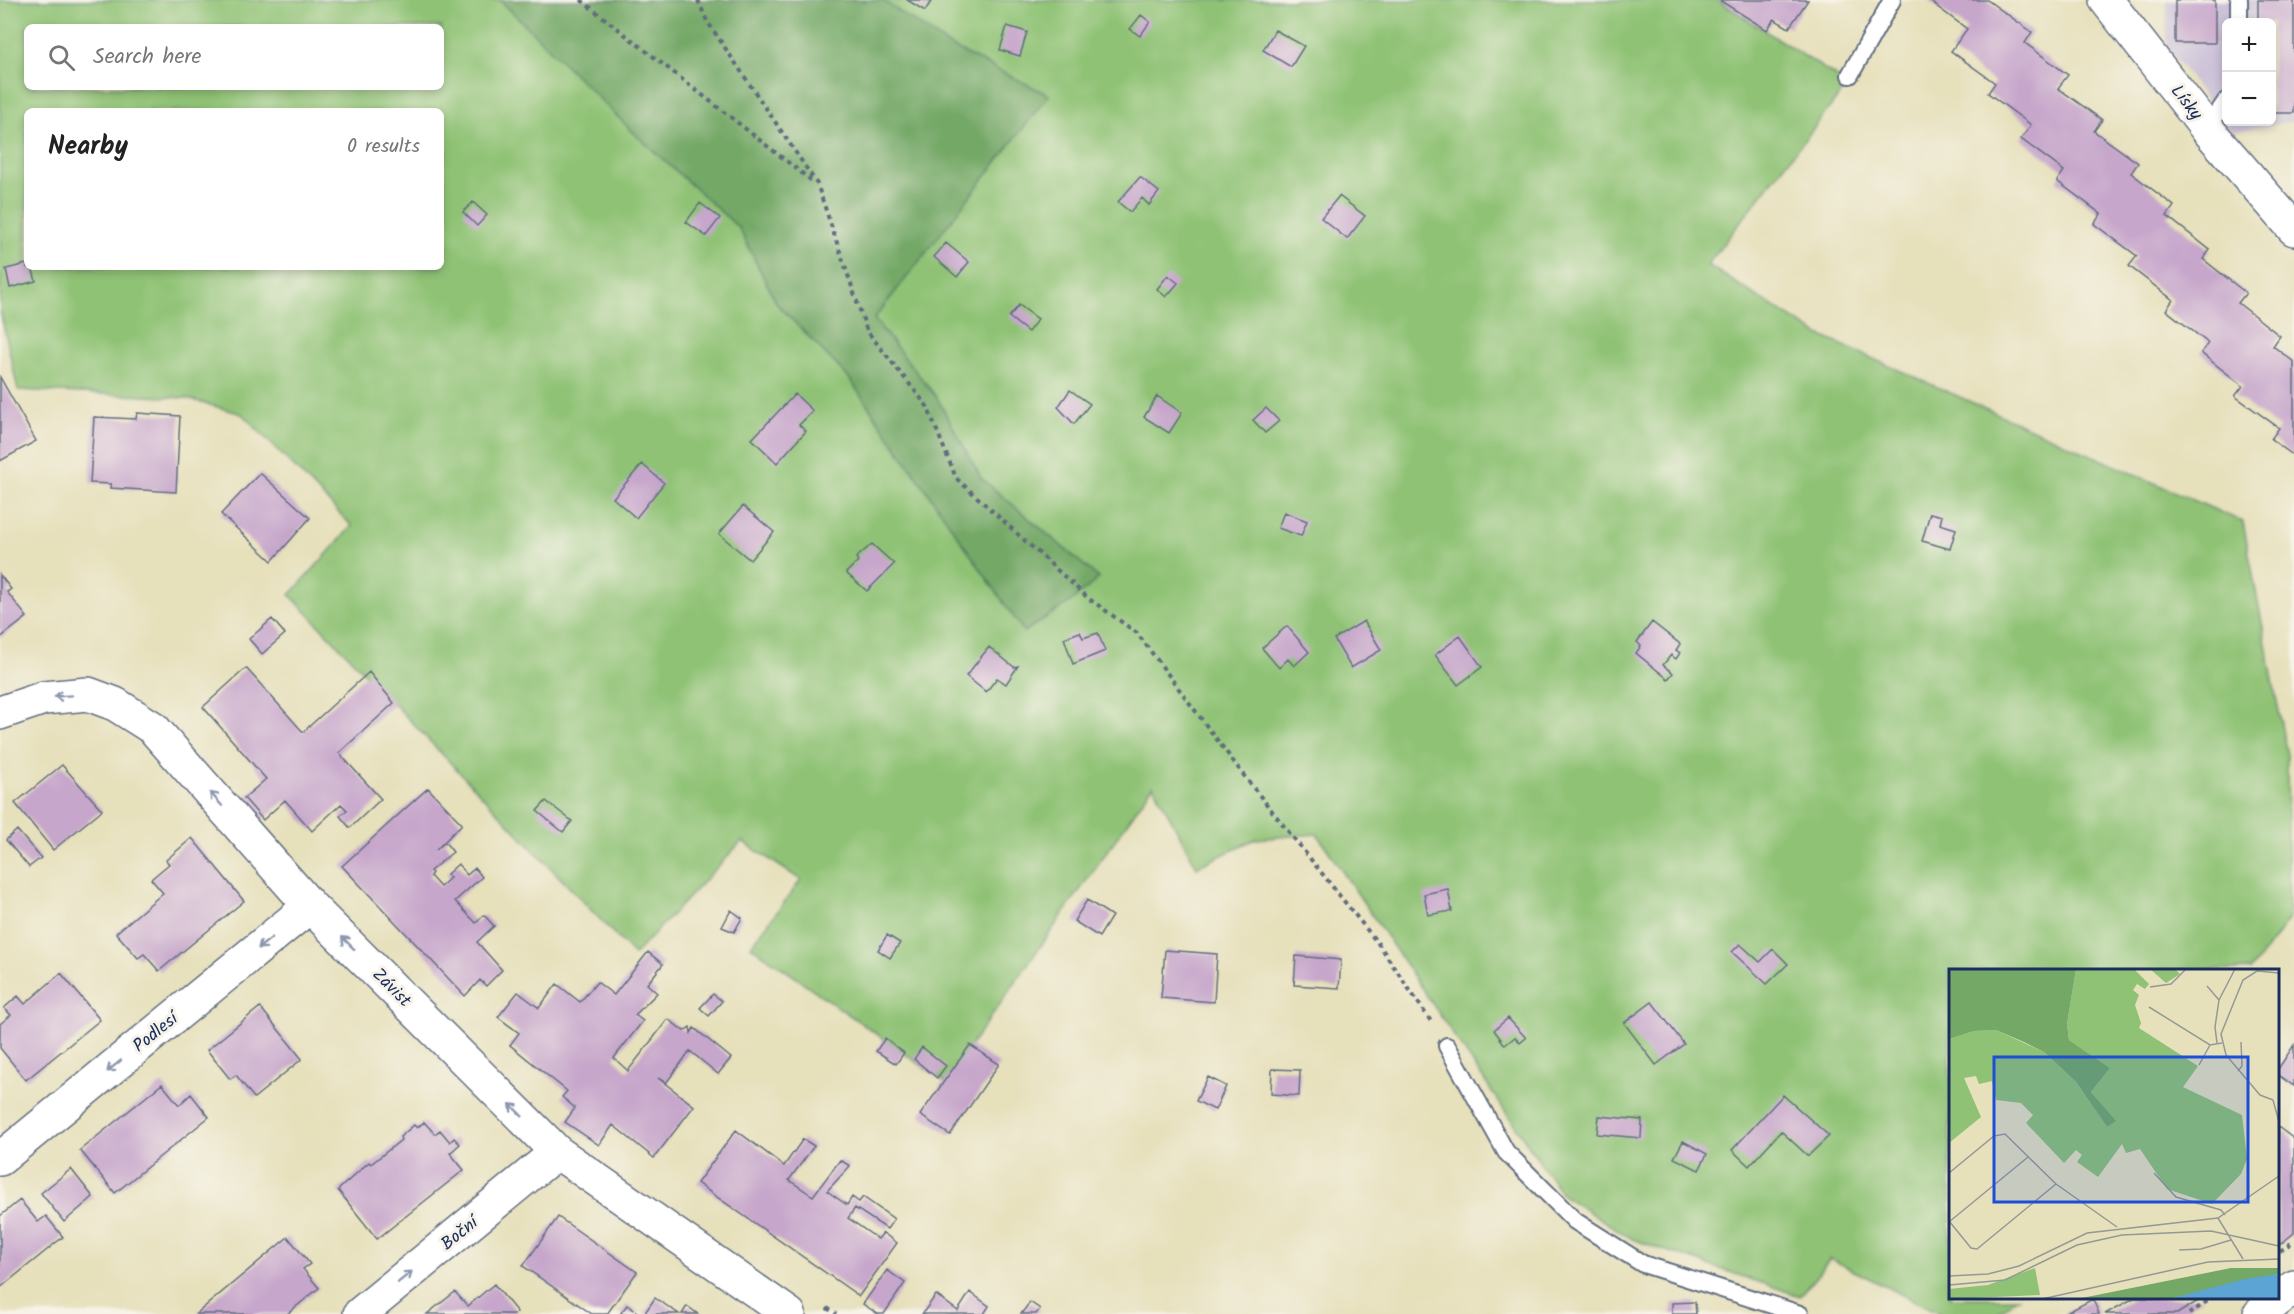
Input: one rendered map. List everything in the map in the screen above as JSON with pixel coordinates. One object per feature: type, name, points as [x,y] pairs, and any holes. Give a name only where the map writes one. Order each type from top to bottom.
[{"type":"street","name":"Lísky","points":[[2106,0],[2207,129],[2294,229]]},
{"type":"street","name":"Závist","points":[[0,713],[44,698],[88,694],[101,697],[126,710],[153,728],[310,906],[557,1152],[789,1314]]},
{"type":"street","name":"Podlesí","points":[[0,1159],[310,906]]},
{"type":"street","name":"Boční","points":[[360,1314],[557,1152]]},
{"type":"street","points":[[2279,1299],[2294,1287]]},
{"type":"street","points":[[2260,1314],[2279,1299]]},
{"type":"lane","points":[[1851,75],[1892,0]]},
{"type":"lane","points":[[2239,0],[2240,18]]},
{"type":"lane","points":[[2207,129],[2222,107]]},
{"type":"lane","points":[[1448,1046],[1506,1152],[1575,1221],[1643,1264],[1800,1314]]},
{"type":"path","points":[[581,0],[817,184]]},
{"type":"path","points":[[698,0],[706,21],[817,184],[867,331],[927,406],[956,478],[1088,598],[1137,633],[1248,781],[1380,946],[1448,1046]]},
{"type":"path","points":[[2279,1251],[2294,1241]]},
{"type":"path","points":[[2189,1314],[2211,1299]]},
{"type":"shaded area","points":[[2167,0],[2294,0],[2294,121],[2276,124],[2276,18],[2222,18],[2222,120],[2166,46]]},
{"type":"shaded area","points":[[2226,126],[2265,126],[2231,132]]},
{"type":"green space","points":[[0,0],[500,0],[636,135],[739,228],[777,304],[849,378],[1024,632],[1070,602],[1099,578],[981,478],[937,398],[874,319],[1048,95],[950,46],[882,0],[1717,0],[1848,84],[1707,265],[1817,334],[2243,522],[2287,755],[2289,919],[2252,969],[1949,969],[1949,1299],[2017,1299],[1995,1314],[1941,1314],[1830,1259],[1800,1296],[1632,1239],[1562,1195],[1317,834],[1255,839],[1197,867],[1153,786],[945,1082],[751,946],[801,880],[742,841],[634,955],[290,595],[352,526],[242,414],[186,398],[18,390],[0,311]]},
{"type":"green space","points":[[500,0],[882,0],[950,46],[1049,95],[874,319],[937,398],[981,478],[1099,578],[1070,602],[1024,632],[849,378],[777,304],[739,228],[636,135]]},
{"type":"building","points":[[907,0],[932,0],[925,11]]},
{"type":"building","points":[[1719,0],[1808,0],[1789,28],[1774,19],[1767,30]]},
{"type":"building","points":[[1928,0],[1987,0],[2032,32],[2025,43],[2068,75],[2058,88],[2102,120],[2094,131],[2138,163],[2131,173],[2174,206],[2167,216],[2210,250],[2203,259],[2246,293],[2238,303],[2280,336],[2273,346],[2294,362],[2294,456],[2271,439],[2279,428],[2235,396],[2243,386],[2201,353],[2208,343],[2166,310],[2173,300],[2129,266],[2137,256],[2094,224],[2101,214],[2057,181],[2064,171],[2021,139],[2031,125],[1988,93],[1995,83],[1951,51],[1967,29]]},
{"type":"building","points":[[2175,0],[2215,0],[2215,43],[2175,43]]},
{"type":"building","points":[[2258,0],[2294,0],[2294,113],[2276,113],[2276,18],[2258,18]]},
{"type":"building","points":[[1141,15],[1150,22],[1140,36],[1130,29]]},
{"type":"building","points":[[1007,26],[1027,32],[1020,56],[1000,50]]},
{"type":"building","points":[[1275,30],[1304,46],[1291,67],[1263,50]]},
{"type":"building","points":[[1140,177],[1159,192],[1149,205],[1142,198],[1130,212],[1118,202]]},
{"type":"building","points":[[1339,196],[1365,216],[1347,239],[1321,218]]},
{"type":"building","points":[[473,202],[487,215],[477,226],[463,212]]},
{"type":"building","points":[[700,203],[720,218],[706,236],[686,222]]},
{"type":"building","points":[[946,243],[969,262],[957,277],[934,257]]},
{"type":"building","points":[[24,265],[24,270],[33,270],[36,281],[10,288],[6,269]]},
{"type":"building","points":[[1168,275],[1178,283],[1166,297],[1157,289]]},
{"type":"building","points":[[1019,305],[1038,319],[1028,332],[1009,317]]},
{"type":"building","points":[[0,377],[36,441],[0,461]]},
{"type":"building","points":[[1070,390],[1090,404],[1074,424],[1058,407]]},
{"type":"building","points":[[795,394],[813,411],[799,425],[806,431],[777,463],[752,439]]},
{"type":"building","points":[[1157,396],[1182,413],[1169,433],[1144,417]]},
{"type":"building","points":[[1266,408],[1279,421],[1265,433],[1253,420]]},
{"type":"building","points":[[137,413],[180,416],[176,492],[110,488],[111,484],[90,483],[94,417],[136,419]]},
{"type":"building","points":[[642,464],[664,483],[636,518],[613,498]]},
{"type":"building","points":[[260,473],[310,518],[272,561],[221,514]]},
{"type":"building","points":[[743,506],[774,532],[750,560],[719,534]]},
{"type":"building","points":[[1284,512],[1307,521],[1301,536],[1278,528]]},
{"type":"building","points":[[1930,513],[1942,516],[1940,524],[1956,529],[1950,549],[1922,541]]},
{"type":"building","points":[[872,544],[894,564],[867,591],[846,573],[858,561],[856,558]]},
{"type":"building","points":[[0,575],[11,589],[7,592],[27,617],[0,638]]},
{"type":"building","points":[[272,619],[285,634],[262,654],[249,639]]},
{"type":"building","points":[[1364,621],[1381,650],[1351,668],[1334,639]]},
{"type":"building","points":[[1652,622],[1680,644],[1676,650],[1680,653],[1676,659],[1671,655],[1663,665],[1673,673],[1668,679],[1636,653],[1641,646],[1637,642]]},
{"type":"building","points":[[1287,626],[1309,652],[1294,666],[1288,659],[1279,668],[1262,648]]},
{"type":"building","points":[[1080,632],[1083,638],[1098,633],[1105,651],[1073,664],[1064,638]]},
{"type":"building","points":[[1460,636],[1482,667],[1458,685],[1435,655]]},
{"type":"building","points":[[989,647],[1014,667],[1018,666],[1006,684],[997,678],[986,692],[966,676]]},
{"type":"building","points":[[246,668],[303,732],[369,672],[394,703],[339,753],[381,799],[350,828],[340,816],[347,810],[341,804],[312,831],[285,800],[263,820],[244,798],[266,779],[203,707]]},
{"type":"building","points":[[62,765],[102,810],[53,850],[15,803]]},
{"type":"building","points":[[428,788],[462,824],[436,850],[445,842],[453,852],[430,871],[432,873],[430,876],[440,887],[450,878],[447,874],[458,864],[467,875],[475,868],[482,877],[455,901],[476,923],[484,915],[494,926],[477,942],[502,970],[486,986],[480,980],[465,996],[342,866]]},
{"type":"building","points":[[546,801],[572,821],[563,832],[537,811]]},
{"type":"building","points":[[17,830],[41,858],[29,867],[6,840]]},
{"type":"building","points":[[192,838],[244,901],[159,971],[144,954],[138,958],[116,933],[163,893],[151,879],[169,864],[166,860]]},
{"type":"building","points":[[1448,889],[1452,911],[1428,915],[1424,894]]},
{"type":"building","points":[[1087,900],[1112,916],[1099,937],[1074,921]]},
{"type":"building","points":[[731,910],[742,918],[734,932],[722,927]]},
{"type":"building","points":[[887,935],[900,943],[890,958],[878,950]]},
{"type":"building","points":[[1740,944],[1760,962],[1773,949],[1788,964],[1767,984],[1732,952]]},
{"type":"building","points":[[1165,950],[1217,954],[1214,1002],[1161,998]]},
{"type":"building","points":[[648,952],[663,964],[647,984],[657,993],[635,1015],[643,1021],[614,1058],[628,1071],[668,1019],[684,1031],[690,1027],[691,1033],[694,1028],[731,1058],[718,1074],[690,1051],[666,1083],[658,1078],[694,1106],[654,1158],[613,1125],[599,1145],[565,1122],[575,1108],[562,1097],[567,1091],[510,1045],[519,1033],[498,1017],[518,992],[539,1008],[557,984],[580,1002],[597,982],[614,995]]},
{"type":"building","points":[[1296,956],[1341,960],[1339,988],[1294,985]]},
{"type":"building","points":[[61,973],[100,1020],[26,1080],[0,1048],[0,1024],[11,1015],[4,1008],[18,996],[25,1004]]},
{"type":"building","points":[[713,994],[722,1001],[709,1016],[700,1008]]},
{"type":"building","points":[[1652,1002],[1684,1044],[1656,1065],[1624,1023]]},
{"type":"building","points":[[260,1007],[302,1059],[254,1098],[236,1075],[230,1079],[207,1050]]},
{"type":"building","points":[[1508,1018],[1526,1038],[1520,1043],[1515,1037],[1505,1045],[1494,1030]]},
{"type":"building","points":[[885,1038],[904,1053],[896,1064],[876,1051]]},
{"type":"building","points":[[970,1045],[999,1064],[950,1135],[920,1115]]},
{"type":"building","points":[[2294,1045],[2294,1086],[2279,1076],[2279,1068]]},
{"type":"building","points":[[922,1047],[946,1066],[937,1078],[914,1059]]},
{"type":"building","points":[[1272,1069],[1300,1070],[1299,1096],[1271,1094]]},
{"type":"building","points":[[1208,1077],[1226,1086],[1215,1110],[1196,1101]]},
{"type":"building","points":[[162,1084],[179,1105],[191,1094],[209,1117],[115,1193],[80,1150]]},
{"type":"building","points":[[1783,1095],[1829,1136],[1808,1156],[1781,1131],[1749,1166],[1732,1150]]},
{"type":"building","points":[[1599,1116],[1642,1120],[1641,1138],[1597,1134]]},
{"type":"building","points":[[424,1122],[435,1134],[440,1130],[450,1142],[454,1138],[460,1144],[450,1153],[464,1170],[377,1239],[338,1190],[369,1162],[371,1164],[401,1140],[400,1137],[414,1125],[417,1128]]},
{"type":"building","points":[[2279,1128],[2294,1139],[2294,1233],[2279,1245]]},
{"type":"building","points":[[736,1130],[784,1166],[803,1139],[814,1146],[789,1180],[813,1196],[840,1160],[850,1166],[827,1191],[847,1205],[852,1197],[859,1202],[863,1197],[894,1219],[887,1229],[855,1208],[848,1218],[878,1239],[883,1233],[897,1243],[859,1296],[697,1183]]},
{"type":"building","points":[[1683,1141],[1707,1154],[1699,1170],[1674,1158]]},
{"type":"building","points":[[71,1169],[93,1197],[64,1222],[41,1193]]},
{"type":"building","points":[[20,1200],[38,1222],[46,1216],[63,1237],[0,1288],[0,1216]]},
{"type":"building","points":[[558,1217],[637,1272],[607,1314],[592,1314],[523,1266]]},
{"type":"building","points":[[288,1237],[310,1264],[303,1269],[319,1288],[287,1314],[196,1314]]},
{"type":"building","points":[[887,1270],[905,1283],[884,1314],[878,1314],[863,1304]]},
{"type":"building","points":[[494,1284],[517,1312],[514,1314],[427,1314],[455,1292],[468,1306]]},
{"type":"building","points":[[970,1292],[989,1306],[984,1314],[922,1314],[936,1295],[958,1311]]},
{"type":"building","points":[[655,1298],[679,1314],[644,1314]]},
{"type":"building","points":[[2093,1299],[2099,1314],[2064,1314]]},
{"type":"building","points":[[2132,1299],[2201,1299],[2177,1314],[2105,1314]]},
{"type":"building","points":[[1030,1302],[1040,1309],[1036,1314],[1021,1314]]},
{"type":"building","points":[[1695,1302],[1696,1314],[1672,1314],[1672,1303]]},
{"type":"building","points":[[627,1305],[640,1314],[620,1314]]},
{"type":"building","points":[[687,1306],[698,1314],[682,1314]]}]
